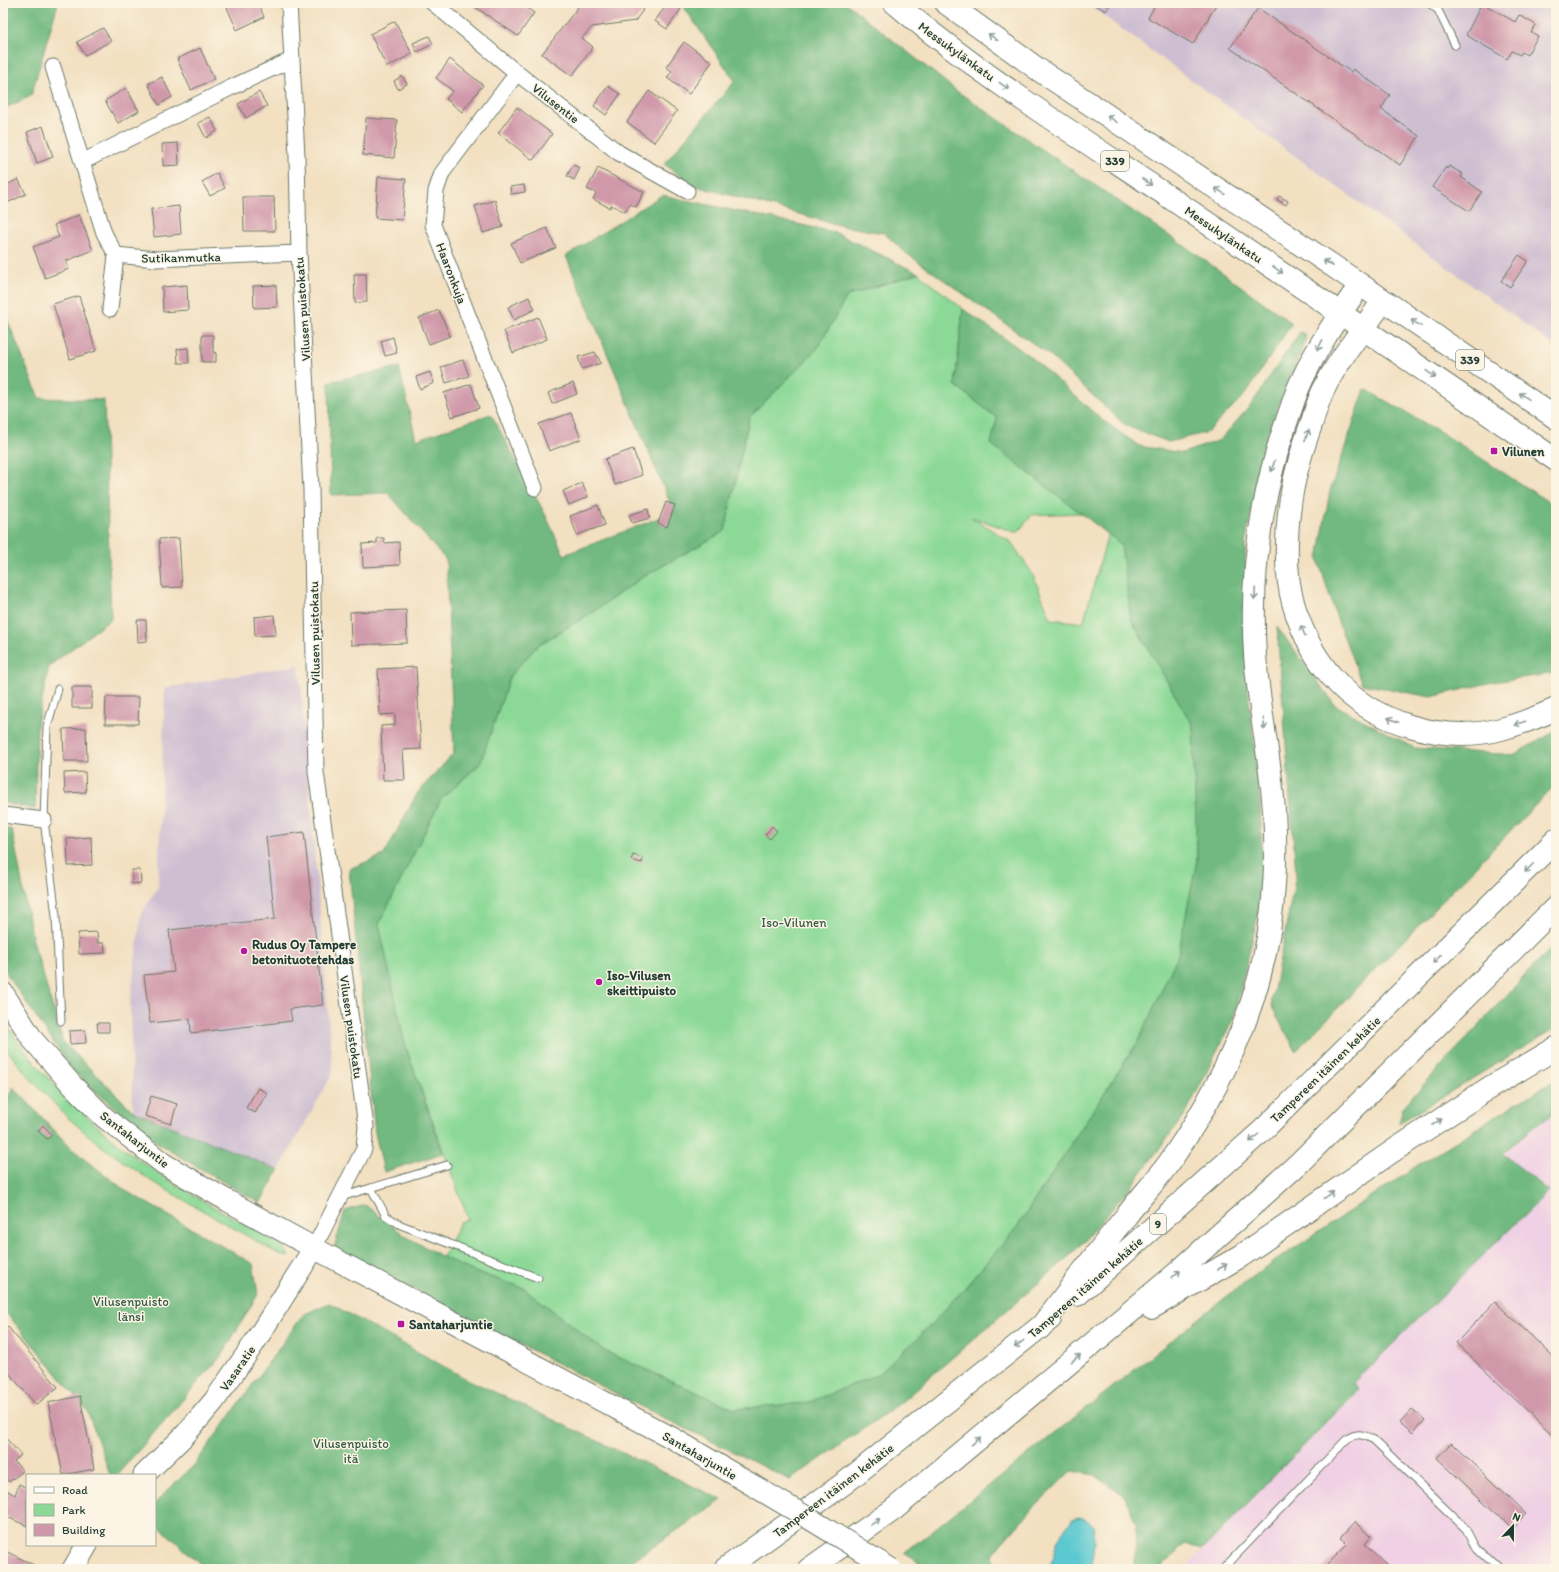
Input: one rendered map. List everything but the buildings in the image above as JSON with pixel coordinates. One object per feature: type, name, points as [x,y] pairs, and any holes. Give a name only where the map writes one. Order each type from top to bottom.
[{"type":"main road","name":"Messukylänkatu","points":[[895,3],[927,30],[1019,96],[1341,312],[1556,460]]},
{"type":"main road","name":"339","points":[[946,3],[1039,70],[1556,418]]},
{"type":"main road","points":[[1040,1328],[1172,1158],[1203,1109],[1227,1063],[1245,1023],[1260,977],[1268,932],[1273,882],[1275,834],[1272,783],[1255,658],[1254,622],[1256,569],[1261,522],[1270,478],[1299,385],[1323,339],[1360,285]]},
{"type":"main road","points":[[1383,301],[1322,391],[1297,463],[1288,528],[1288,572],[1293,604],[1306,636],[1315,655],[1333,679],[1355,698],[1374,711],[1422,730],[1447,733],[1474,733],[1500,730],[1525,722],[1556,708]]},
{"type":"main road","name":"Tampereen itäinen kehätie","points":[[725,1569],[846,1482],[1040,1328],[1262,1130],[1556,840]]},
{"type":"main road","points":[[809,1569],[893,1510],[1177,1273],[1297,1165],[1556,907]]},
{"type":"main road","name":"Santaharjuntie","points":[[3,993],[33,1040],[73,1086],[105,1118],[133,1141],[189,1180],[667,1435],[892,1569]]},
{"type":"main road","points":[[1103,1336],[1241,1256],[1393,1151],[1489,1088],[1556,1048]]},
{"type":"main road","name":"Vasaratie","points":[[145,1474],[189,1430],[214,1400],[253,1345],[314,1248]]},
{"type":"main road","points":[[73,1569],[86,1546]]},
{"type":"street","name":"Vilusen puistokatu","points":[[289,3],[297,156],[299,253],[311,489],[316,772],[366,1126],[364,1149],[314,1248]]},
{"type":"street","name":"Vilusentie","points":[[433,3],[517,73],[619,153],[687,191]]},
{"type":"street","points":[[82,162],[232,87],[292,60]]},
{"type":"street","points":[[53,67],[104,233],[116,255],[110,309]]},
{"type":"street","name":"Haaronkuja","points":[[517,73],[442,173],[436,191],[433,225],[535,488]]},
{"type":"street","name":"Sutikanmutka","points":[[116,255],[156,259],[299,253]]},
{"type":"street","points":[[3,815],[44,820]]},
{"type":"lane","points":[[1429,3],[1438,10],[1455,45]]},
{"type":"lane","points":[[58,689],[48,727],[44,820],[56,916],[61,1021]]},
{"type":"lane","points":[[341,1197],[447,1165]]},
{"type":"lane","points":[[371,1188],[386,1216],[401,1225],[538,1278]]},
{"type":"lane","points":[[1223,1569],[1346,1440],[1352,1435],[1358,1434],[1366,1435],[1374,1440],[1467,1530],[1477,1549],[1498,1569]]},
{"type":"shaded area","points":[[1086,3],[1556,3],[1556,347]]},
{"type":"shaded area","points":[[299,665],[333,1073],[279,1170],[133,1111],[130,1004],[141,914],[158,887],[165,688]]},
{"type":"shaded area","points":[[1556,1110],[1556,1569],[1184,1569],[1358,1390],[1353,1383],[1548,1192],[1501,1153]]},
{"type":"green space","points":[[3,3],[58,3],[31,96],[3,109]]},
{"type":"green space","points":[[681,3],[846,3],[958,92],[1199,256],[1292,323],[1247,392],[1208,432],[1169,442],[1126,426],[1048,354],[906,253],[884,233],[847,227],[692,185],[664,164],[735,81]]},
{"type":"green space","points":[[662,195],[834,232],[918,273],[847,296],[817,349],[749,418],[725,531],[641,578],[593,612],[538,645],[510,676],[480,764],[441,799],[379,924],[405,1045],[443,1153],[384,1172],[375,1133],[349,869],[384,855],[418,792],[454,753],[446,560],[388,493],[331,495],[329,382],[399,367],[416,440],[491,414],[545,514],[564,555],[674,512],[566,256]]},
{"type":"green space","name":"Iso-Vilunen","points":[[918,273],[963,309],[955,385],[997,418],[991,444],[1081,513],[1032,515],[1017,533],[971,517],[1011,542],[1032,573],[1051,619],[1083,623],[1108,534],[1121,544],[1131,619],[1193,726],[1197,860],[1178,955],[1139,1040],[1017,1227],[956,1298],[919,1337],[877,1375],[807,1403],[734,1409],[604,1351],[524,1288],[472,1271],[443,1257],[460,1222],[468,1219],[405,1045],[379,924],[441,799],[480,764],[510,676],[538,645],[593,612],[641,578],[725,531],[749,418],[817,349],[847,296]]},
{"type":"green space","points":[[3,309],[39,398],[104,400],[111,619],[49,666],[37,725],[35,809],[3,803]]},
{"type":"green space","points":[[963,309],[1031,357],[1101,419],[1139,446],[1183,453],[1220,440],[1251,405],[1300,332],[1306,335],[1305,342],[1267,434],[1245,544],[1247,681],[1260,800],[1263,894],[1233,1020],[1186,1113],[1129,1189],[1074,1252],[899,1404],[790,1480],[638,1405],[334,1248],[345,1211],[365,1205],[407,1237],[443,1257],[472,1271],[524,1288],[604,1351],[734,1409],[807,1403],[877,1375],[919,1337],[956,1298],[1017,1227],[1139,1040],[1178,955],[1197,860],[1193,726],[1131,619],[1121,544],[991,444],[997,418],[955,385]]},
{"type":"green space","points":[[1365,389],[1444,434],[1556,507],[1556,673],[1493,682],[1431,697],[1362,684],[1337,619],[1318,559],[1330,491]]},
{"type":"green space","points":[[1277,627],[1335,705],[1415,748],[1513,755],[1556,731],[1556,784],[1296,1051],[1271,1005],[1296,875]]},
{"type":"green space","points":[[3,828],[12,830],[33,941],[63,1042],[133,1111],[279,1170],[260,1203],[156,1142],[74,1072],[8,976],[3,964]]},
{"type":"green space","points":[[1556,942],[1556,1028],[1399,1123],[1403,1107]]},
{"type":"green space","points":[[3,1018],[35,1063],[74,1105],[96,1125],[140,1160],[176,1185],[278,1242],[285,1248],[289,1257],[282,1256],[151,1181],[100,1145],[67,1117],[30,1078],[3,1045]]},
{"type":"green space","points":[[1556,1079],[1556,1110],[1502,1153],[1549,1191],[1353,1383],[1358,1390],[1203,1549],[1185,1544],[1159,1569],[1139,1569],[1135,1564],[1136,1523],[1124,1495],[1095,1475],[1071,1471],[1030,1511],[992,1554],[996,1569],[929,1569],[904,1553],[1250,1278],[1418,1165]]},
{"type":"green space","name":"Vilusenpuisto länsi","points":[[13,1087],[72,1149],[126,1191],[253,1264],[258,1294],[222,1355],[118,1474],[110,1474],[87,1410],[3,1309],[3,1108]]},
{"type":"green space","name":"Vilusenpuisto itä","points":[[329,1303],[463,1377],[722,1500],[620,1569],[206,1569],[156,1524],[156,1502],[195,1464],[303,1315]]},
{"type":"water","points":[[1080,1517],[1087,1520],[1094,1527],[1095,1543],[1090,1569],[1049,1569],[1057,1542],[1072,1519]]},
{"type":"place","name":"Vilunen","points":[[1494,451]]},
{"type":"place","name":"Rudus Oy Tampere betonituotetehdas","points":[[244,951]]},
{"type":"place","name":"Iso-Vilusen skeittipuisto","points":[[599,982]]},
{"type":"place","name":"Santaharjuntie","points":[[401,1324]]}]
